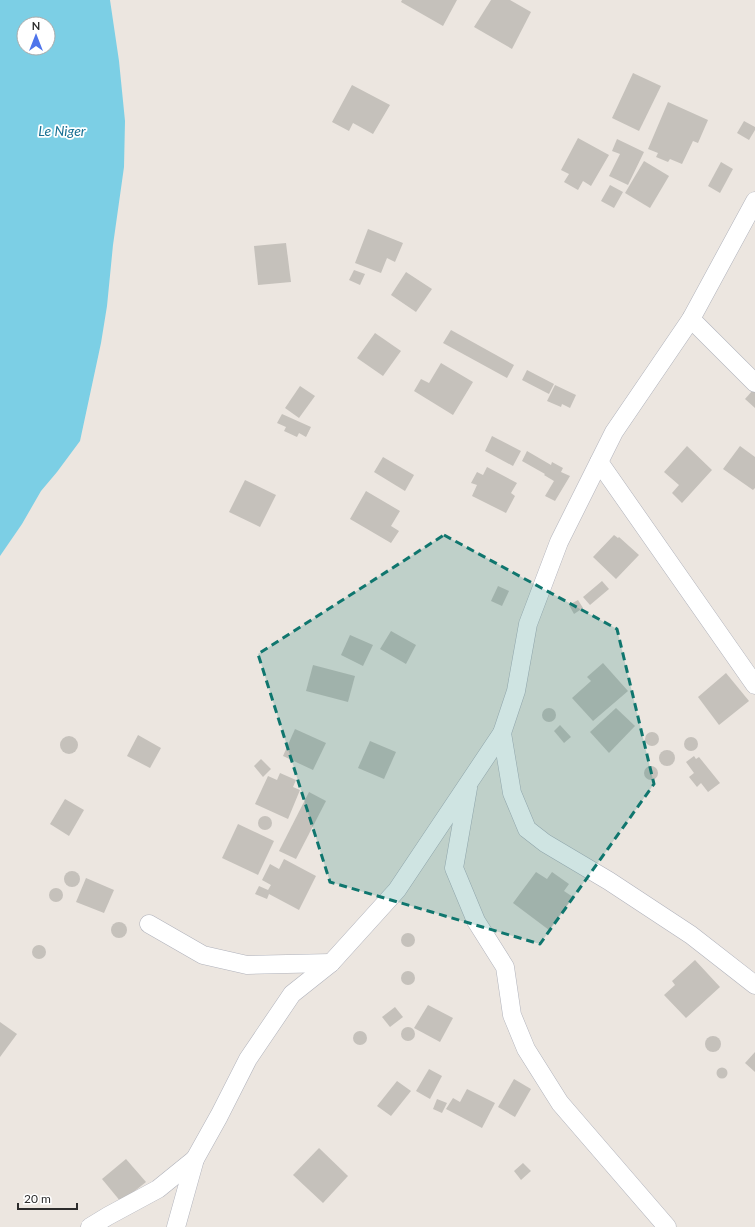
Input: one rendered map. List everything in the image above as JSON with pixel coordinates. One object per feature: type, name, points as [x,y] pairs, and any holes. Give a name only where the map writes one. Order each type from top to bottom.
[{"type":"street","points":[[176,1227],[195,1159],[248,1059],[292,994],[331,963],[397,890],[502,733],[516,691],[528,624],[559,542],[614,432],[691,319],[755,201]]},
{"type":"street","points":[[691,319],[755,382]]},
{"type":"street","points":[[599,462],[755,685]]},
{"type":"street","points":[[502,733],[512,793],[527,829],[545,843],[608,881],[691,935],[755,985]]},
{"type":"street","points":[[469,781],[454,868],[476,921],[505,967],[512,1015],[526,1049],[560,1103],[667,1227]]},
{"type":"street","points":[[149,924],[203,955],[247,964],[331,963]]},
{"type":"street","points":[[90,1227],[158,1189],[195,1159]]},
{"type":"highlighted area","points":[[444,535],[617,629],[654,784],[540,944],[330,882],[258,654]]},
{"type":"water","name":"Le Niger","points":[[0,0],[110,0],[119,61],[125,121],[124,167],[101,343],[80,441],[41,491],[22,524],[0,556]]},
{"type":"building","points":[[402,0],[457,0],[443,26],[401,2]]},
{"type":"building","points":[[491,0],[510,0],[531,12],[512,49],[474,27]]},
{"type":"building","points":[[633,73],[661,86],[639,131],[612,118]]},
{"type":"building","points":[[352,85],[390,105],[373,134],[353,123],[349,131],[332,122]]},
{"type":"building","points":[[668,102],[708,120],[698,143],[693,141],[682,164],[670,159],[668,162],[656,157],[658,153],[648,149]]},
{"type":"building","points":[[744,121],[755,127],[755,130],[749,140],[737,133]]},
{"type":"building","points":[[578,138],[609,155],[591,186],[583,181],[578,190],[564,182],[569,174],[561,170]]},
{"type":"building","points":[[617,139],[644,152],[628,185],[609,176],[620,154],[612,151]]},
{"type":"building","points":[[644,161],[669,176],[650,208],[625,193]]},
{"type":"building","points":[[721,162],[733,169],[720,193],[708,186]]},
{"type":"building","points":[[610,185],[623,192],[614,208],[601,201]]},
{"type":"building","points":[[368,229],[403,243],[395,262],[387,258],[381,273],[355,263]]},
{"type":"building","points":[[286,243],[291,282],[258,285],[254,246]]},
{"type":"building","points":[[354,270],[365,274],[360,285],[349,280]]},
{"type":"building","points":[[406,272],[432,289],[416,312],[391,295]]},
{"type":"building","points":[[451,330],[514,365],[507,378],[443,343]]},
{"type":"building","points":[[375,333],[401,351],[383,376],[357,358]]},
{"type":"building","points":[[441,363],[473,382],[453,415],[414,391],[421,379],[429,383]]},
{"type":"building","points":[[527,370],[554,384],[549,394],[522,380]]},
{"type":"building","points":[[555,385],[576,395],[570,408],[562,404],[561,407],[547,401]]},
{"type":"building","points":[[300,386],[315,396],[299,418],[285,408]]},
{"type":"building","points":[[753,390],[755,392],[755,408],[745,399]]},
{"type":"building","points":[[282,414],[311,427],[306,437],[299,433],[297,437],[284,431],[286,427],[277,423]]},
{"type":"building","points":[[492,436],[521,451],[513,466],[485,451]]},
{"type":"building","points":[[687,446],[712,470],[682,503],[672,493],[679,485],[664,472]]},
{"type":"building","points":[[740,446],[755,457],[755,488],[753,490],[723,469]]},
{"type":"building","points":[[527,451],[551,465],[552,462],[563,468],[561,472],[570,476],[555,501],[545,496],[554,481],[522,461]]},
{"type":"building","points":[[383,457],[414,475],[405,491],[374,472]]},
{"type":"building","points":[[487,467],[517,483],[511,493],[515,496],[506,513],[472,496],[477,485],[471,483],[477,472],[483,475]]},
{"type":"building","points":[[245,480],[276,495],[260,527],[229,512]]},
{"type":"building","points":[[366,491],[400,511],[391,526],[399,531],[391,543],[350,519]]},
{"type":"building","points":[[614,535],[618,538],[619,537],[639,555],[616,579],[593,557]]},
{"type":"building","points":[[602,581],[609,589],[590,605],[583,597]]},
{"type":"building","points":[[498,586],[509,591],[502,606],[491,601]]},
{"type":"building","points":[[578,600],[583,608],[574,614],[569,605]]},
{"type":"building","points":[[391,631],[416,645],[406,664],[380,649]]},
{"type":"building","points":[[350,635],[373,645],[363,666],[341,655]]},
{"type":"building","points":[[603,663],[628,691],[593,721],[572,698],[591,681],[587,677]]},
{"type":"building","points":[[313,665],[355,676],[348,702],[306,691]]},
{"type":"building","points":[[726,673],[749,701],[719,725],[698,697]]},
{"type":"building","points":[[546,708],[552,708],[556,712],[556,718],[552,722],[546,722],[542,718],[542,712]]},
{"type":"building","points":[[616,708],[635,726],[609,753],[590,732]]},
{"type":"building","points":[[560,725],[571,737],[564,743],[554,731]]},
{"type":"building","points":[[295,729],[326,743],[313,770],[283,756]]},
{"type":"building","points":[[649,732],[655,732],[659,736],[659,742],[655,746],[649,746],[645,742],[645,736]]},
{"type":"building","points":[[138,735],[161,748],[150,768],[127,756]]},
{"type":"building","points":[[69,736],[75,739],[78,745],[75,751],[69,754],[63,751],[60,745],[63,739]]},
{"type":"building","points":[[688,737],[694,737],[698,741],[698,747],[694,751],[688,751],[684,747],[684,741]]},
{"type":"building","points":[[370,741],[396,752],[384,779],[358,768]]},
{"type":"building","points":[[664,750],[670,750],[675,755],[673,764],[670,766],[664,766],[659,761],[659,755]]},
{"type":"building","points":[[694,756],[696,759],[699,757],[720,783],[708,792],[701,783],[697,787],[689,777],[694,773],[686,762]]},
{"type":"building","points":[[261,759],[271,769],[263,777],[254,766]]},
{"type":"building","points":[[651,766],[656,768],[658,773],[656,778],[651,780],[646,778],[644,773],[646,768]]},
{"type":"building","points":[[280,773],[296,780],[293,787],[300,790],[288,819],[255,804],[268,776],[277,780]]},
{"type":"building","points":[[309,792],[326,801],[296,859],[279,851]]},
{"type":"building","points":[[65,799],[84,810],[69,836],[50,824]]},
{"type":"building","points":[[262,816],[268,816],[272,820],[272,826],[268,830],[262,830],[258,826],[258,820]]},
{"type":"building","points":[[238,824],[274,841],[258,875],[222,858]]},
{"type":"building","points":[[284,859],[316,876],[299,910],[269,894],[267,899],[255,894],[259,886],[268,890],[271,885],[262,880],[270,864],[279,869]]},
{"type":"building","points":[[72,871],[79,876],[80,879],[75,886],[72,887],[65,882],[64,879],[69,872]]},
{"type":"building","points":[[536,872],[547,879],[552,872],[569,884],[564,891],[573,897],[549,930],[513,903]]},
{"type":"building","points":[[86,878],[114,890],[104,913],[76,902]]},
{"type":"building","points":[[56,888],[61,890],[63,895],[61,900],[56,902],[51,900],[49,895],[51,890]]},
{"type":"building","points":[[119,922],[126,927],[127,930],[122,937],[119,938],[112,933],[111,930],[116,923]]},
{"type":"building","points":[[405,933],[411,933],[415,937],[415,943],[411,947],[405,947],[401,943],[401,937]]},
{"type":"building","points":[[36,945],[42,945],[46,949],[46,955],[42,959],[36,959],[32,955],[32,949]]},
{"type":"building","points":[[695,960],[720,987],[686,1018],[664,995],[675,985],[672,981]]},
{"type":"building","points":[[405,971],[411,971],[415,975],[415,981],[411,985],[405,985],[401,981],[401,975]]},
{"type":"building","points":[[428,1005],[453,1018],[440,1042],[414,1028]]},
{"type":"building","points":[[395,1007],[403,1017],[390,1027],[382,1017]]},
{"type":"building","points":[[0,1022],[17,1034],[0,1057]]},
{"type":"building","points":[[405,1027],[411,1027],[415,1031],[415,1037],[411,1041],[405,1041],[401,1037],[401,1031]]},
{"type":"building","points":[[357,1031],[363,1031],[367,1035],[367,1041],[363,1045],[357,1045],[353,1041],[353,1035]]},
{"type":"building","points":[[713,1036],[719,1038],[721,1044],[719,1050],[713,1052],[707,1050],[705,1044],[707,1038]]},
{"type":"building","points":[[755,1052],[755,1072],[745,1063]]},
{"type":"building","points":[[722,1067],[726,1069],[728,1073],[726,1077],[722,1079],[718,1077],[716,1073],[718,1069]]},
{"type":"building","points":[[429,1069],[442,1076],[430,1099],[416,1091]]},
{"type":"building","points":[[514,1079],[531,1089],[515,1117],[498,1107]]},
{"type":"building","points":[[397,1081],[411,1091],[391,1116],[377,1106]]},
{"type":"building","points":[[467,1089],[495,1103],[482,1128],[446,1109],[453,1098],[460,1102]]},
{"type":"building","points":[[437,1099],[447,1103],[442,1113],[433,1109]]},
{"type":"building","points":[[319,1148],[348,1176],[323,1203],[293,1175]]},
{"type":"building","points":[[126,1159],[146,1182],[121,1202],[102,1179]]},
{"type":"building","points":[[523,1163],[531,1171],[521,1180],[514,1171]]}]
